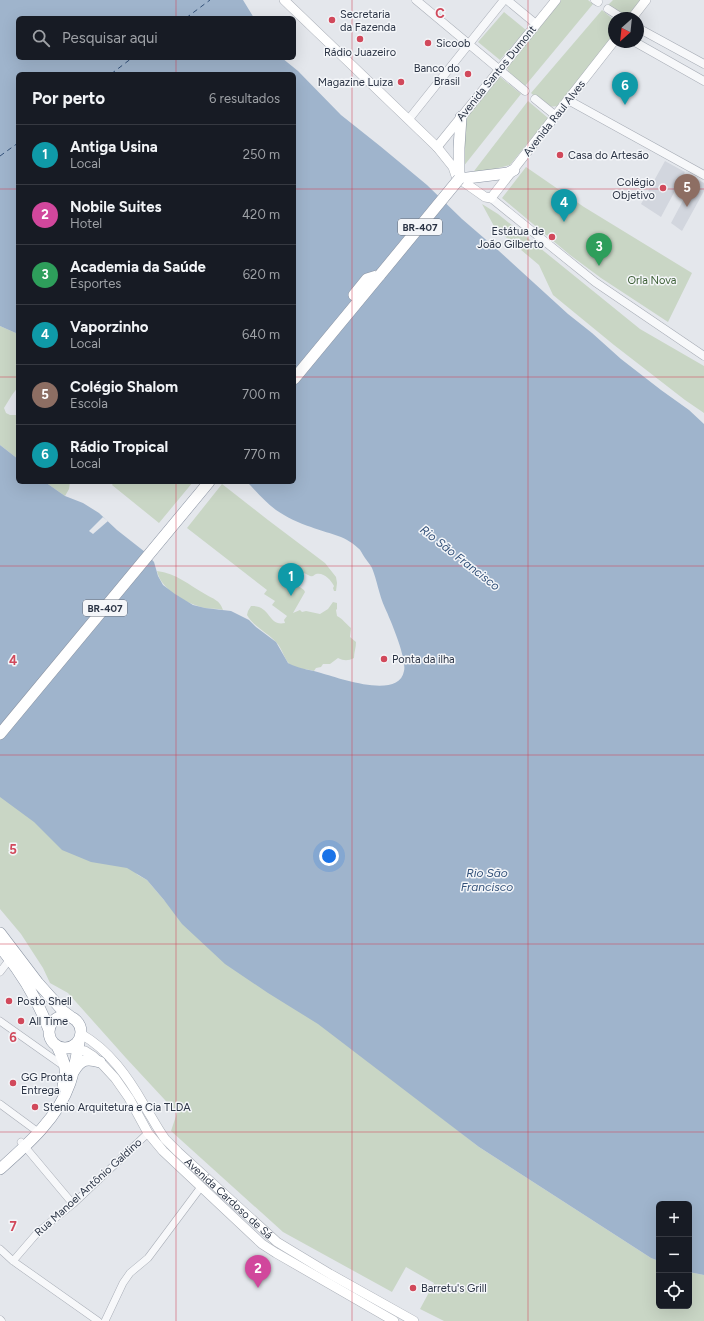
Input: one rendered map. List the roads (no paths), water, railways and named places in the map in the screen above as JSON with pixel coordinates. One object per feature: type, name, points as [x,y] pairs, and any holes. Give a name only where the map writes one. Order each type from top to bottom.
[{"type":"highway","points":[[461,116],[458,178],[511,171]]},
{"type":"highway","name":"BR-407","points":[[296,377],[316,352],[321,336],[367,279],[380,275],[458,178]]},
{"type":"highway","name":"BR-407","points":[[0,734],[207,484]]},
{"type":"highway","points":[[0,933],[38,983],[63,1011],[79,1024],[81,1036],[75,1044],[67,1048]]},
{"type":"highway","points":[[0,947],[24,980],[44,1018],[51,1040],[67,1048]]},
{"type":"highway","points":[[49,1030],[56,1018],[61,1016],[71,1017]]},
{"type":"highway","points":[[67,1048],[65,1062],[69,1070]]},
{"type":"highway","points":[[0,1169],[57,1109],[64,1097],[69,1070],[67,1048]]},
{"type":"highway","points":[[69,1070],[86,1060],[100,1062]]},
{"type":"highway","points":[[0,1161],[23,1144]]},
{"type":"main road","name":"Avenida Santos Dumont","points":[[437,147],[556,0]]},
{"type":"main road","points":[[637,12],[646,0]]},
{"type":"main road","points":[[288,1],[437,147],[452,167],[458,178],[485,197],[493,197]]},
{"type":"main road","name":"Avenida Raul Alves","points":[[493,197],[511,171],[609,48]]},
{"type":"main road","name":"Avenida Cardoso de Sá","points":[[81,1036],[100,1047],[120,1069],[141,1099],[157,1128],[165,1139],[266,1234],[289,1250],[414,1321]]},
{"type":"main road","name":"Avenida Cardoso de Sá","points":[[67,1048],[88,1053],[100,1062],[115,1078],[129,1098],[148,1133],[163,1151],[262,1244],[394,1321]]},
{"type":"street","points":[[416,0],[524,91]]},
{"type":"street","points":[[409,119],[468,44],[506,0],[536,24]]},
{"type":"street","points":[[608,9],[613,12]]},
{"type":"street","points":[[644,31],[704,64]]},
{"type":"street","points":[[644,47],[704,81]]},
{"type":"street","points":[[535,99],[556,116]]},
{"type":"street","points":[[568,100],[704,175]]},
{"type":"street","points":[[493,197],[595,282],[704,356]]},
{"type":"street","points":[[0,972],[10,959]]},
{"type":"street","points":[[0,1021],[69,1070]]},
{"type":"street","points":[[0,1104],[36,1130]]},
{"type":"street","name":"Rua Manoel Antônio Galdino","points":[[14,1261],[38,1232],[73,1204],[148,1133]]},
{"type":"street","points":[[23,1144],[73,1204]]},
{"type":"street","points":[[105,1321],[123,1283],[130,1273],[148,1258],[201,1187]]},
{"type":"street","points":[[0,1249],[14,1261],[98,1321]]},
{"type":"water","name":"Rio São Francisco","points":[[0,0],[243,0],[253,16],[16,16],[16,60],[284,60],[298,71],[341,115],[427,185],[462,219],[568,314],[621,359],[689,410],[704,424],[704,1275],[692,1273],[692,1201],[656,1201],[656,1260],[651,1258],[479,1147],[318,1024],[225,964],[182,924],[147,880],[127,868],[91,862],[62,850],[34,822],[0,797],[0,445],[16,457],[16,484],[48,484],[65,496],[83,503],[99,513],[117,530],[145,552],[154,562],[158,576],[163,585],[193,605],[231,611],[249,620],[276,642],[288,663],[299,668],[341,679],[367,685],[380,686],[391,684],[400,680],[404,671],[403,658],[398,640],[383,603],[372,568],[360,550],[352,543],[341,537],[302,524],[280,513],[268,504],[249,484],[296,484],[296,72],[16,72],[16,333],[0,326]]},
{"type":"place","name":"Secretaria da Fazenda","points":[[332,20]]},
{"type":"place","name":"Rádio Juazeiro","points":[[360,39]]},
{"type":"place","name":"Sicoob","points":[[428,43]]},
{"type":"place","name":"Banco do Brasil","points":[[468,74]]},
{"type":"place","name":"Magazine Luiza","points":[[401,82]]},
{"type":"place","name":"Rádio Tropical","points":[[625,105]]},
{"type":"place","name":"Casa do Artesão","points":[[560,155]]},
{"type":"place","name":"Colégio Objetivo","points":[[663,188]]},
{"type":"place","name":"Colégio Shalom","points":[[687,207]]},
{"type":"place","name":"Vaporzinho","points":[[564,222]]},
{"type":"place","name":"Estátua de João Gilberto","points":[[552,237]]},
{"type":"place","name":"Academia da Saúde","points":[[599,266]]},
{"type":"place","name":"Antiga Usina","points":[[291,596]]},
{"type":"place","name":"Ponta da ilha","points":[[384,659]]},
{"type":"place","name":"Posto Shell","points":[[9,1001]]},
{"type":"place","name":"All Time","points":[[21,1021]]},
{"type":"place","name":"GG Pronta Entrega","points":[[13,1083]]},
{"type":"place","name":"Stenio Arquitetura e Cia TLDA","points":[[35,1107]]},
{"type":"place","name":"Nobile Suites","points":[[258,1288]]},
{"type":"place","name":"Barretu's Grill","points":[[413,1288]]},
{"type":"park label","name":"Orla Nova","points":[[652,280]]}]
